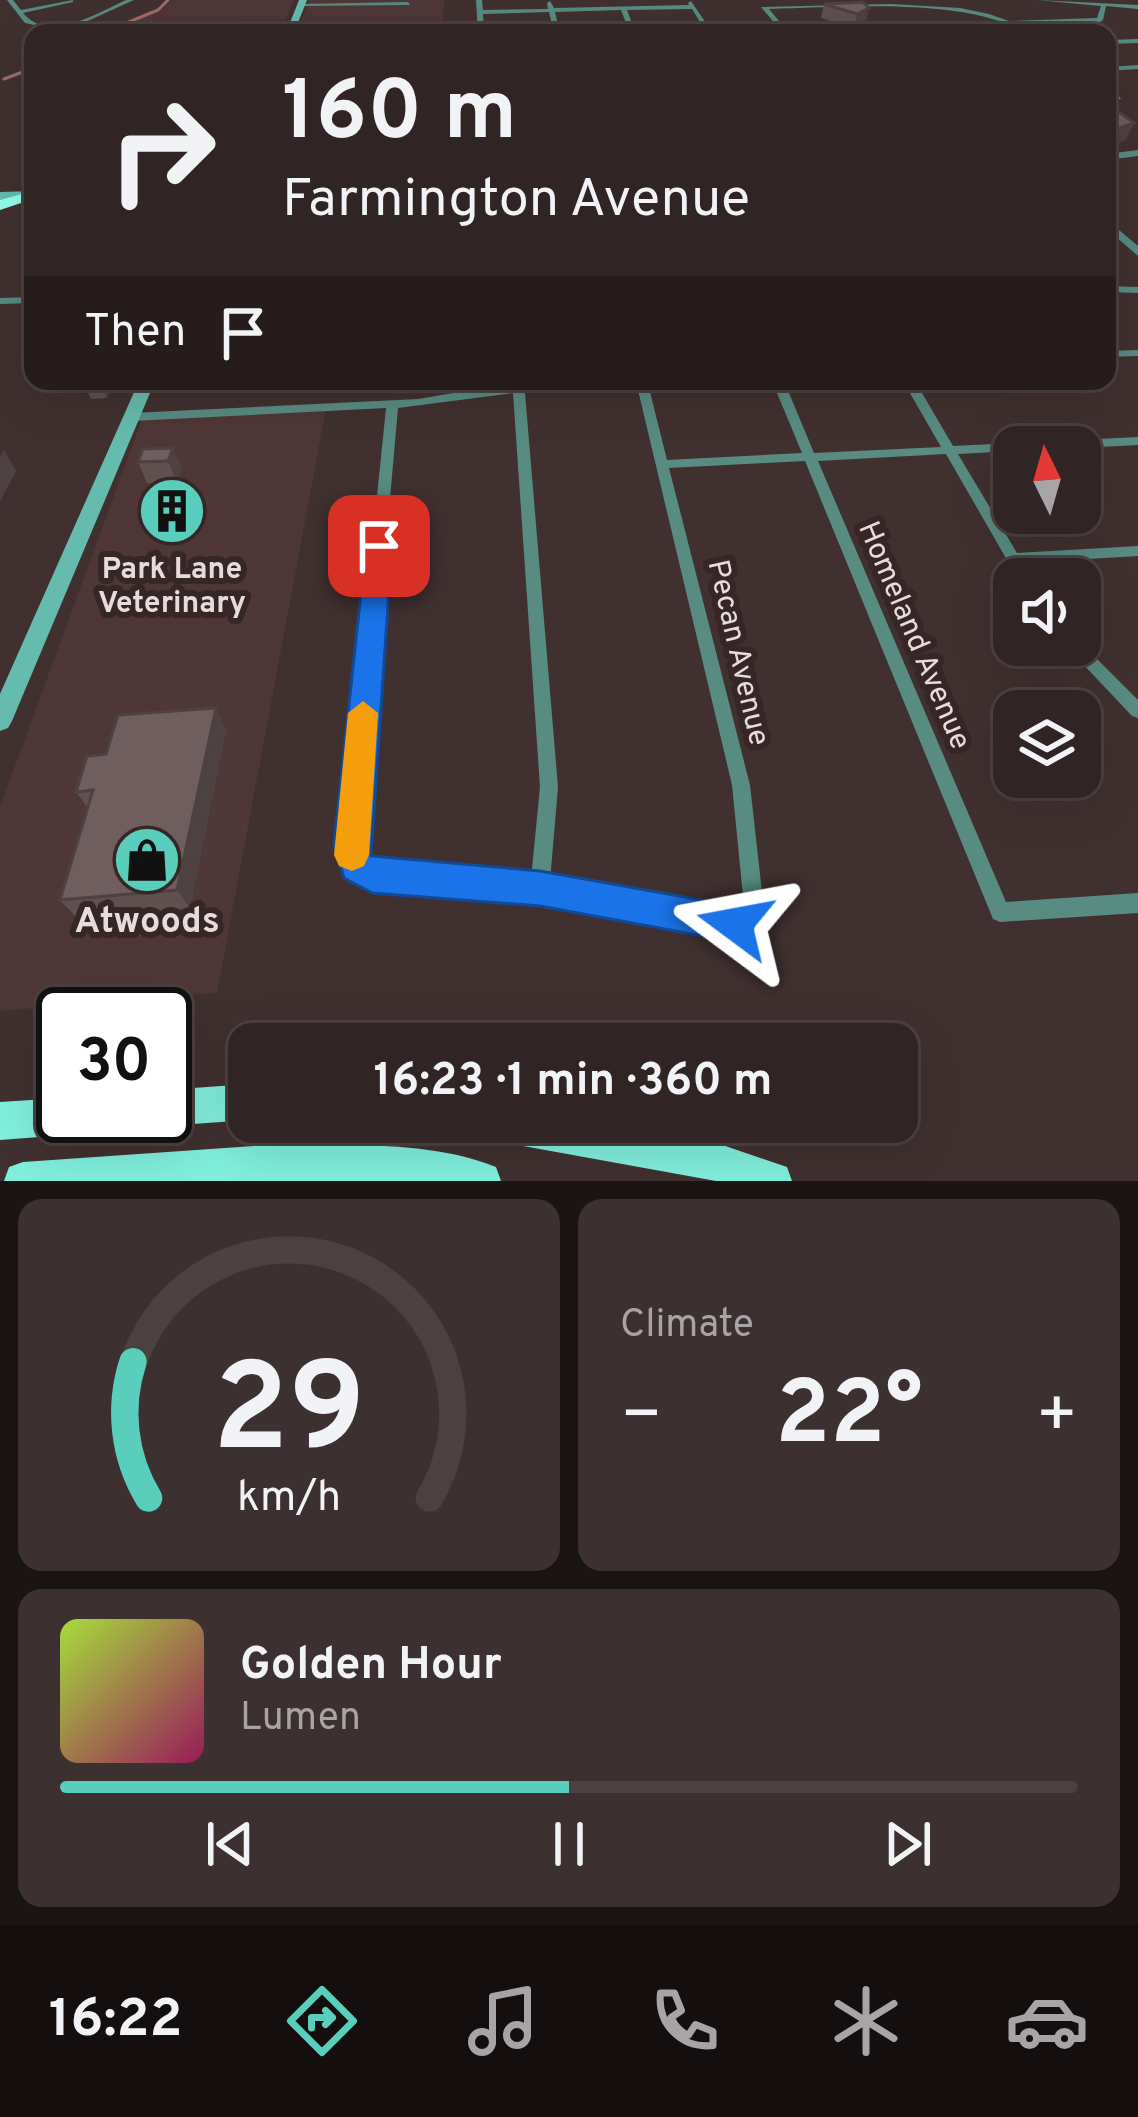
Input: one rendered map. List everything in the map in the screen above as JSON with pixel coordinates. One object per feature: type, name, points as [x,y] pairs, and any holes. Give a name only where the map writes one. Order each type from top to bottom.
[{"type":"highway","points":[[192,1106],[228,1104]]},
{"type":"highway","points":[[0,1121],[36,1118]]},
{"type":"highway","points":[[621,1143],[699,1156],[773,1181]]},
{"type":"highway","points":[[23,1181],[285,1168],[447,1173],[482,1181]]},
{"type":"main road","points":[[0,721],[143,390]]},
{"type":"street","points":[[10,0],[34,24]]},
{"type":"street","points":[[78,24],[131,0]]},
{"type":"street","points":[[479,0],[481,24]]},
{"type":"street","points":[[549,0],[555,24]]},
{"type":"street","points":[[865,0],[891,24]]},
{"type":"street","points":[[1040,0],[1138,7]]},
{"type":"street","points":[[19,12],[71,1]]},
{"type":"street","points":[[302,3],[408,4]]},
{"type":"street","points":[[480,12],[692,3]]},
{"type":"street","points":[[778,24],[764,7],[980,9],[1006,22]]},
{"type":"street","points":[[950,24],[1107,18],[1103,7]]},
{"type":"street","points":[[622,8],[629,24]]},
{"type":"street","points":[[1116,231],[1138,252]]},
{"type":"street","points":[[132,417],[392,405],[511,390]]},
{"type":"street","points":[[392,405],[351,844],[361,871],[384,878],[540,889],[549,787],[519,390]]},
{"type":"street","name":"Pecan Avenue","points":[[540,889],[756,928],[741,784],[665,464],[643,390]]},
{"type":"street","name":"Homeland Avenue","points":[[782,390],[1000,912],[1138,903]]},
{"type":"street","points":[[914,390],[1012,558],[1138,551]]},
{"type":"street","points":[[1101,443],[1138,441]]},
{"type":"street","points":[[665,464],[993,448]]},
{"type":"street","points":[[1094,666],[1138,711]]},
{"type":"shaded area","points":[[172,0],[294,0],[286,20],[133,23]]},
{"type":"shaded area","points":[[309,0],[444,0],[443,23],[300,24]]},
{"type":"shaded area","points":[[326,409],[217,993],[192,995],[192,987],[36,987],[36,1008],[0,1011],[0,807],[142,419]]},
{"type":"building","points":[[863,2],[869,8],[857,14],[824,4]]},
{"type":"building","points":[[1116,110],[1134,123],[1116,129]]},
{"type":"building","points":[[173,448],[168,461],[138,462],[143,449]]},
{"type":"building","name":"Atwoods","points":[[216,708],[177,890],[60,900],[93,790],[76,792],[87,756],[106,754],[118,715]]},
{"type":"waterway","points":[[124,24],[158,10],[168,0]]},
{"type":"waterway","points":[[4,79],[24,71]]},
{"type":"slow traffic","points":[[352,855],[363,713]]},
{"type":"place","name":"Park Lane Veterinary","points":[[172,511]]},
{"type":"place","name":"Atwoods","points":[[147,860]]},
{"type":"route","points":[[379,546],[351,844],[357,866],[372,876],[540,889],[735,924]]}]
